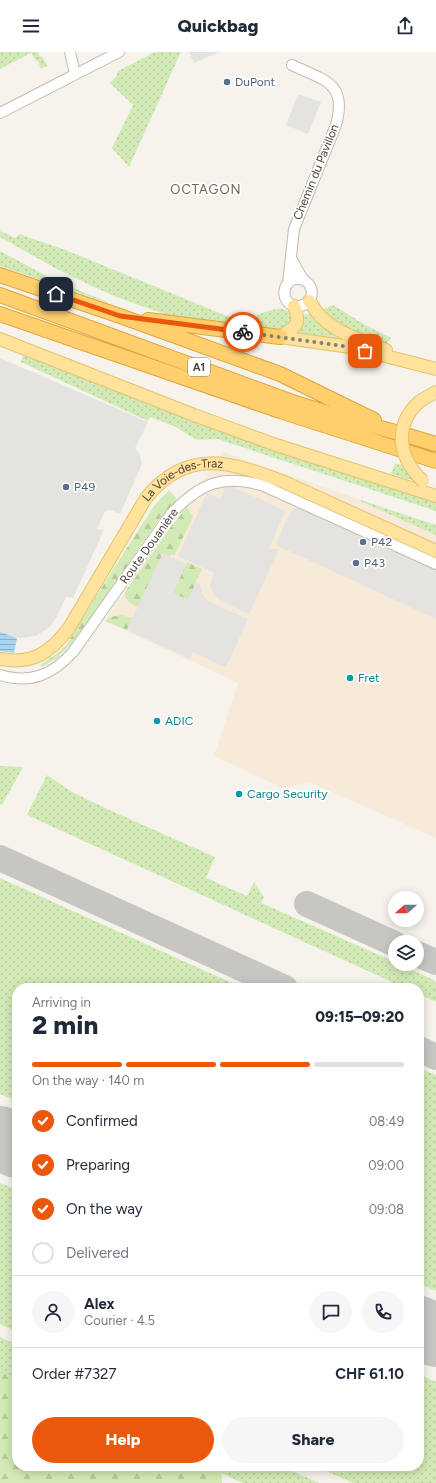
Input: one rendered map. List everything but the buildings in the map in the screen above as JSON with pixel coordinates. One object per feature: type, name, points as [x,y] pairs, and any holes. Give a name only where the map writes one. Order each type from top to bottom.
[{"type":"highway","points":[[0,275],[120,316],[280,374],[399,433]]},
{"type":"highway","name":"A1","points":[[0,295],[295,403],[436,444]]},
{"type":"highway","name":"A1","points":[[0,314],[436,461]]},
{"type":"highway","points":[[120,316],[280,337]]},
{"type":"highway","points":[[0,320],[54,333]]},
{"type":"highway","points":[[370,440],[436,471]]},
{"type":"main road","points":[[309,301],[321,316],[336,328],[352,337],[434,369]]},
{"type":"main road","points":[[280,337],[295,327],[298,322],[298,317],[294,306]]},
{"type":"main road","points":[[280,337],[350,347],[434,369]]},
{"type":"main road","points":[[0,339],[194,415],[276,445],[436,496]]},
{"type":"main road","points":[[436,392],[420,401],[414,407],[405,421],[402,440],[404,453],[413,472],[436,491]]},
{"type":"main road","name":"La Voie-des-Traz","points":[[0,659],[13,661],[30,659],[40,655],[55,644],[69,628],[146,498],[168,476],[179,470],[197,464],[212,463],[229,465],[266,475],[436,551]]},
{"type":"street","points":[[70,52],[75,74]]},
{"type":"street","points":[[0,113],[119,52]]},
{"type":"street","name":"Chemin du Pavillon","points":[[288,282],[294,229],[339,116],[338,94],[331,84],[292,65]]},
{"type":"street","points":[[291,258],[304,280],[311,288],[312,294],[309,301],[303,306],[294,306],[285,298],[285,288],[288,282],[296,279],[304,280]]},
{"type":"street","name":"Route Douanière","points":[[0,675],[22,679],[37,677],[64,663],[74,652],[163,526],[181,503],[198,490],[217,482],[235,480],[256,483],[283,493],[436,564]]},
{"type":"shaded area","points":[[189,52],[219,52],[194,63]]},
{"type":"shaded area","points":[[298,94],[321,102],[308,134],[286,125]]},
{"type":"shaded area","name":"P49","points":[[0,358],[148,422],[135,448],[139,453],[142,464],[120,514],[110,510],[105,511],[97,529],[104,530],[73,598],[66,597],[50,627],[36,636],[21,638],[0,632]]},
{"type":"shaded area","points":[[223,452],[436,526],[436,838],[309,782],[284,789],[214,756],[238,683],[105,621]]},
{"type":"shaded area","points":[[227,484],[285,511],[269,549],[279,549],[249,614],[221,601],[214,595],[210,585],[214,573],[178,556],[207,493],[220,499]]},
{"type":"shaded area","name":"P43","points":[[297,506],[436,570],[436,619],[276,545],[289,514]]},
{"type":"shaded area","points":[[163,553],[186,564],[173,593],[188,600],[196,582],[200,584],[202,594],[209,602],[248,619],[225,667],[193,652],[190,659],[127,630]]},
{"type":"green space","points":[[0,52],[38,52],[40,57],[42,56],[47,66],[41,69],[38,61],[36,61],[31,53],[0,69]]},
{"type":"green space","points":[[155,52],[181,52],[129,167],[112,148],[133,105],[110,83],[116,77],[118,71]]},
{"type":"green space","points":[[0,231],[16,238],[19,234],[63,249],[227,316],[246,319],[267,311],[279,309],[290,313],[294,318],[292,324],[282,331],[203,324],[182,317],[167,315],[114,296],[55,268],[0,237]]},
{"type":"green space","points":[[0,251],[54,280],[117,306],[0,266]]},
{"type":"green space","points":[[333,305],[391,338],[387,344],[362,337],[322,314],[324,309]]},
{"type":"green space","points":[[314,313],[354,343],[298,334],[303,315]]},
{"type":"green space","points":[[23,355],[143,401],[278,450],[436,502],[436,511],[218,439],[197,440],[174,426],[150,417],[148,421],[21,362]]},
{"type":"green space","points":[[395,463],[403,465],[414,481],[391,474]]},
{"type":"green space","points":[[169,490],[177,499],[160,518],[76,639],[57,658],[42,667],[40,665],[59,652],[67,644],[154,506]]},
{"type":"green space","points":[[361,500],[436,525],[436,535],[360,501]]},
{"type":"green space","points":[[187,507],[193,517],[174,556],[163,553],[138,607],[133,605],[128,602],[125,592],[170,528]]},
{"type":"green space","points":[[187,562],[202,569],[188,600],[173,593]]},
{"type":"green space","points":[[121,615],[132,618],[127,630],[105,621],[111,617]]},
{"type":"green space","points":[[0,766],[23,767],[2,805],[0,804]]},
{"type":"green space","points":[[47,775],[72,792],[215,857],[206,878],[247,896],[254,882],[264,897],[261,903],[388,959],[388,971],[414,971],[432,979],[436,983],[436,1002],[424,996],[424,983],[394,983],[27,815]]},
{"type":"green space","points":[[0,878],[232,983],[12,983],[12,1099],[0,1094]]},
{"type":"green space","points":[[424,1070],[436,1075],[436,1291],[424,1285]]},
{"type":"green space","points":[[0,1183],[12,1188],[12,1330],[0,1324]]},
{"type":"green space","points":[[0,1337],[12,1343],[12,1471],[293,1471],[319,1483],[243,1483],[221,1473],[222,1483],[0,1483]]},
{"type":"green space","points":[[0,1372],[12,1378],[12,1471],[217,1471],[221,1473],[222,1483],[0,1483]]},
{"type":"green space","points":[[424,1376],[436,1382],[436,1483],[353,1483],[326,1471],[424,1471]]},
{"type":"water","points":[[0,632],[17,638],[14,653],[0,651]]},
{"type":"taxiway","points":[[0,858],[274,983]]},
{"type":"taxiway","points":[[307,904],[388,941]]},
{"type":"taxiway","points":[[424,957],[436,962]]},
{"type":"taxiway","points":[[424,1051],[436,1057]]},
{"type":"taxiway","points":[[0,1138],[12,1144]]},
{"type":"taxiway","points":[[424,1330],[436,1336]]},
{"type":"runway","points":[[0,1138],[12,1144]]},
{"type":"runway","points":[[424,1330],[436,1335]]},
{"type":"way so far","points":[[243,332],[350,347],[365,351]]},
{"type":"place","name":"DuPont","points":[[227,82]]},
{"type":"place","name":"P49","points":[[66,487]]},
{"type":"place","name":"P42","points":[[363,542]]},
{"type":"place","name":"P43","points":[[356,563]]},
{"type":"place","name":"Fret","points":[[350,678]]},
{"type":"place","name":"ADIC","points":[[157,721]]},
{"type":"place","name":"Cargo Security","points":[[239,794]]},
{"type":"district","name":"OCTAGON","points":[[206,189]]},
{"type":"route","points":[[56,294],[120,316],[243,332]]}]
